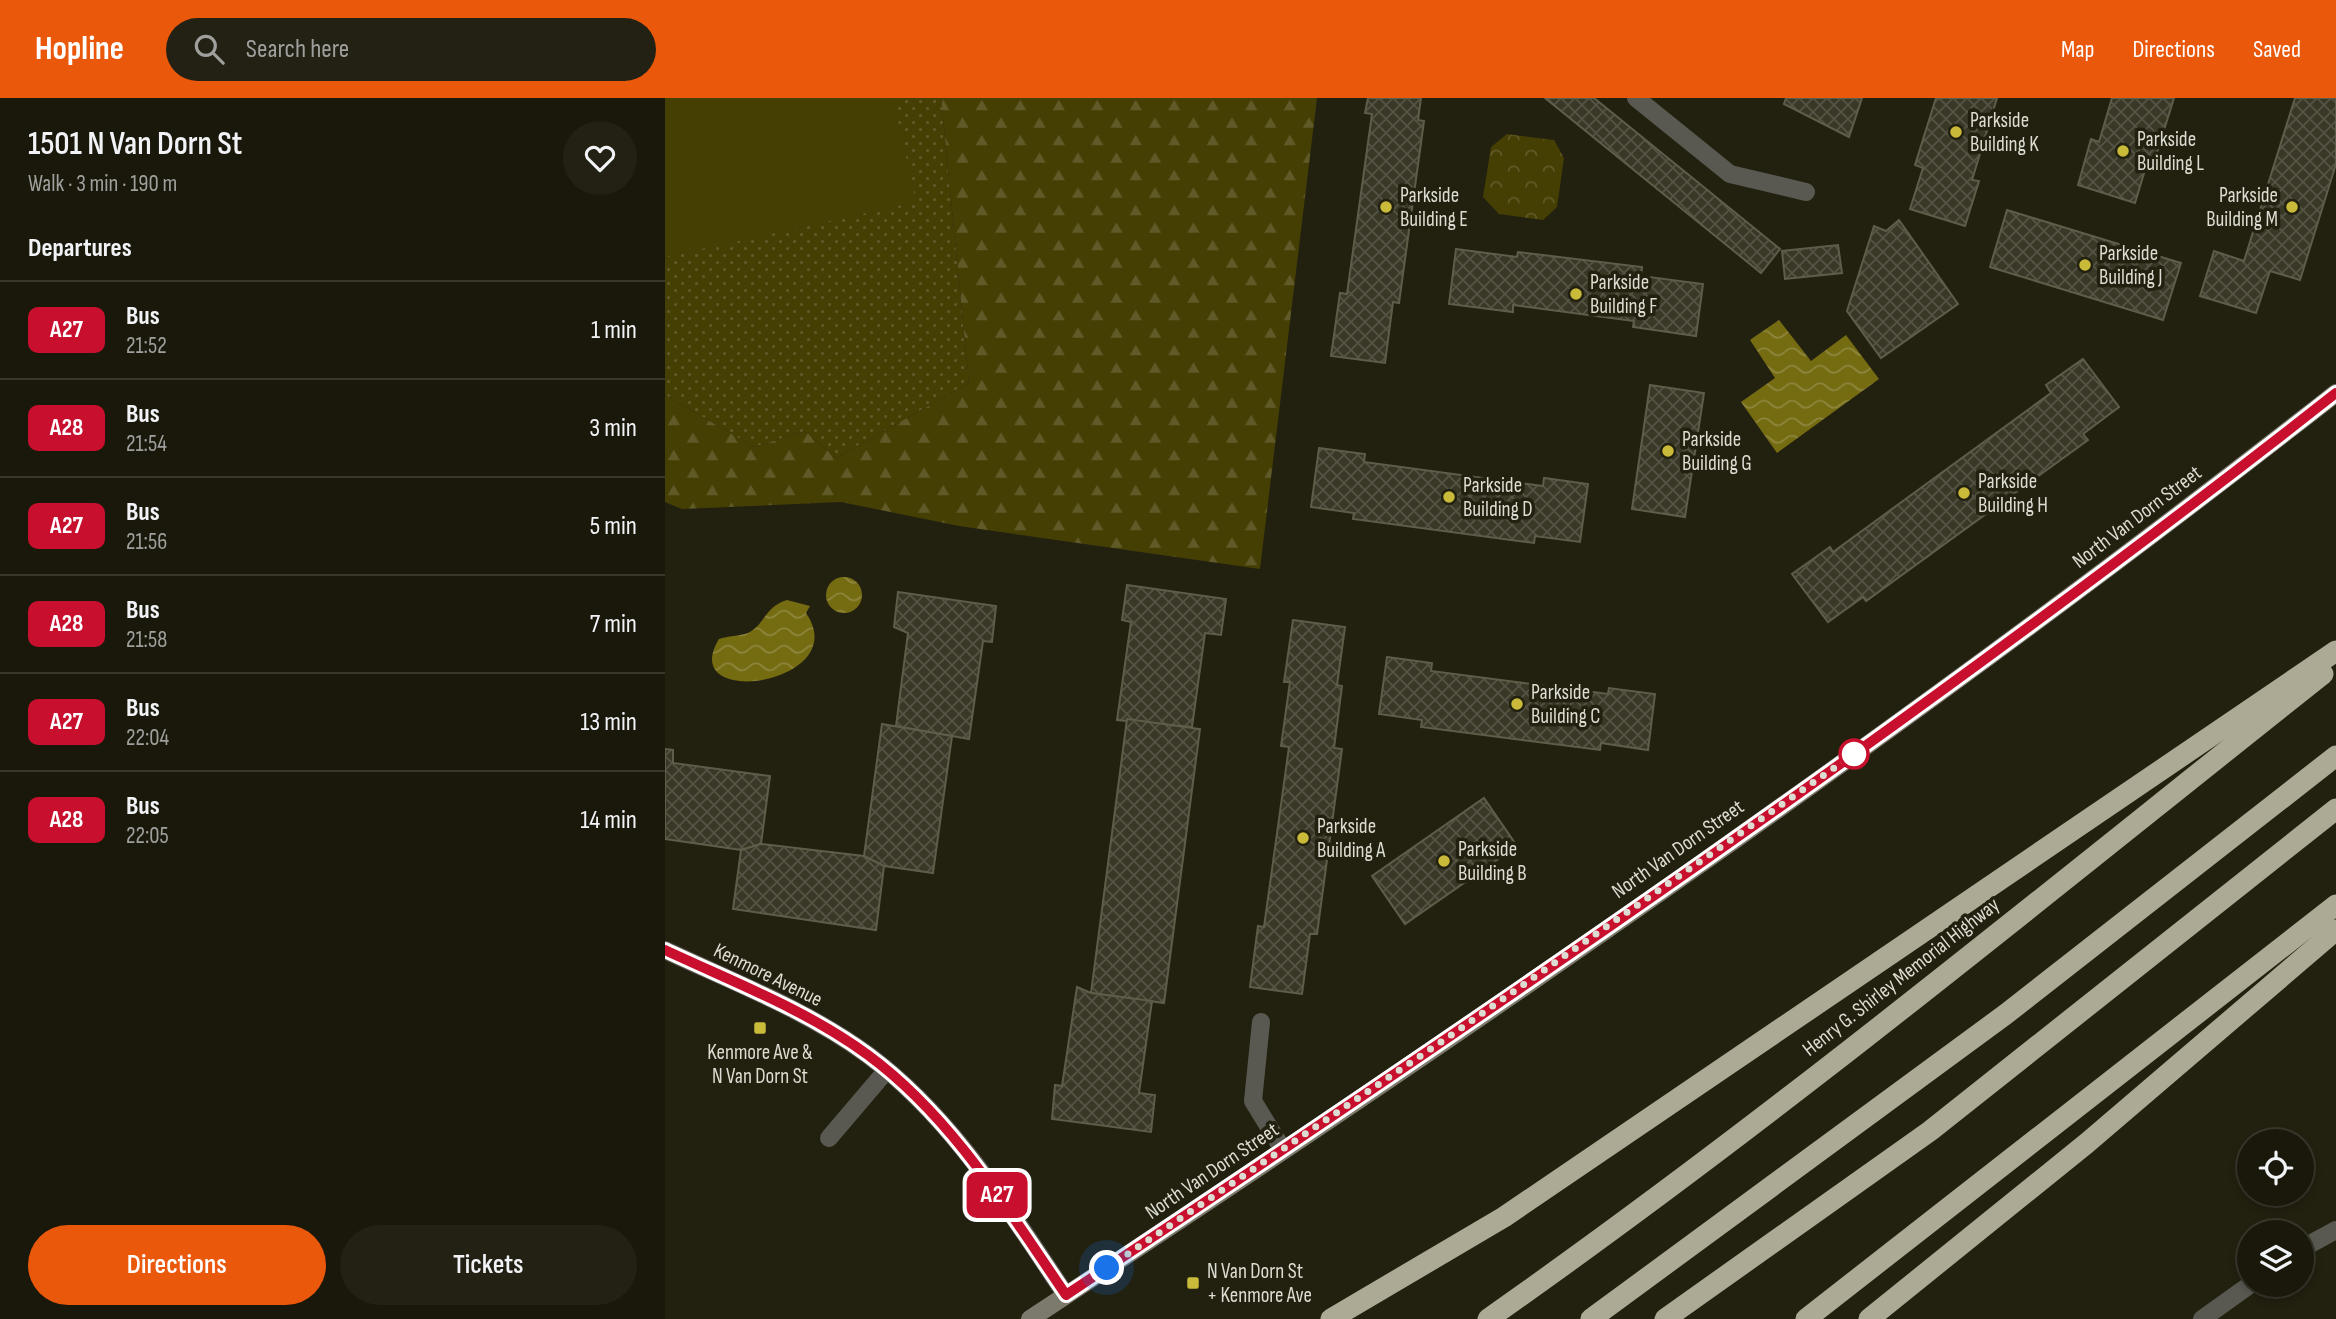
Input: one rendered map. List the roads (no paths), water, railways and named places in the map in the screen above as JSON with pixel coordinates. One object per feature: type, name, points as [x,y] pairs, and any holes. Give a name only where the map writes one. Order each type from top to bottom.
[{"type":"highway","points":[[1331,1319],[1504,1217],[2336,650]]},
{"type":"highway","name":"Henry G. Shirley Memorial Highway","points":[[1488,1319],[1567,1263],[1816,1075],[2336,664]]},
{"type":"highway","points":[[1591,1319],[2006,1014],[2336,755]]},
{"type":"highway","points":[[1665,1319],[1930,1131],[2336,809]]},
{"type":"highway","points":[[1806,1319],[2336,905]]},
{"type":"highway","points":[[1869,1319],[2087,1143],[2336,930]]},
{"type":"main road","name":"North Van Dorn Street","points":[[1030,1319],[1283,1150],[1734,839],[1971,670],[2336,393]]},
{"type":"street","points":[[1636,98],[1730,174],[1806,192]]},
{"type":"street","name":"Kenmore Avenue","points":[[665,950],[811,1020],[868,1055],[920,1100],[954,1138],[1066,1295]]},
{"type":"street","points":[[1261,1022],[1253,1101],[1283,1150]]},
{"type":"street","points":[[829,1138],[886,1071]]},
{"type":"street","points":[[2314,1242],[2336,1230]]},
{"type":"street","points":[[2201,1319],[2237,1294]]},
{"type":"water","points":[[1779,320],[1811,361],[1846,335],[1879,379],[1777,453],[1741,402],[1775,378],[1750,340]]},
{"type":"water","points":[[844,577],[857,582],[862,595],[857,608],[844,613],[831,608],[826,595],[831,582]]},
{"type":"water","points":[[787,600],[810,606],[806,613],[815,637],[807,657],[788,671],[764,680],[740,681],[721,675],[712,661],[719,639],[754,630],[769,611]]},
{"type":"place","name":"Parkside Building K","points":[[1956,132]]},
{"type":"place","name":"Parkside Building L","points":[[2123,151]]},
{"type":"place","name":"Parkside Building E","points":[[1386,207]]},
{"type":"place","name":"Parkside Building M","points":[[2292,207]]},
{"type":"place","name":"Parkside Building J","points":[[2085,265]]},
{"type":"place","name":"Parkside Building F","points":[[1576,294]]},
{"type":"place","name":"Parkside Building G","points":[[1668,451]]},
{"type":"place","name":"Parkside Building H","points":[[1964,493]]},
{"type":"place","name":"Parkside Building D","points":[[1449,497]]},
{"type":"place","name":"Parkside Building C","points":[[1517,704]]},
{"type":"place","name":"Parkside Building A","points":[[1303,838]]},
{"type":"place","name":"Parkside Building B","points":[[1444,861]]},
{"type":"place","name":"Kenmore Ave & N Van Dorn St","points":[[760,1028]]},
{"type":"place","name":"N Van Dorn St + Kenmore Ave","points":[[1193,1283]]}]
